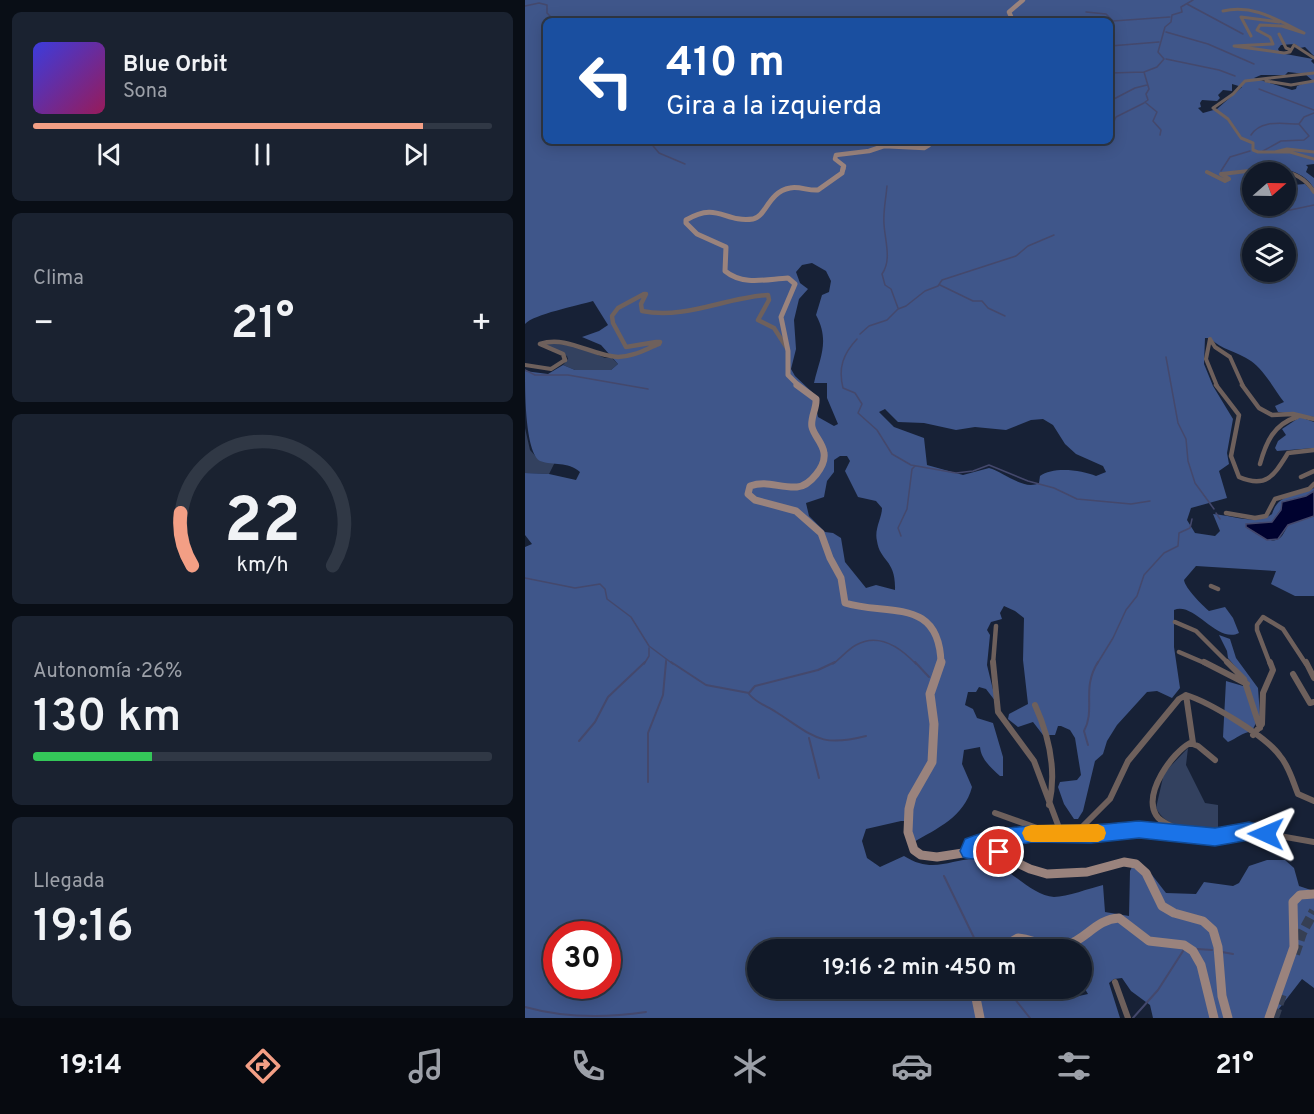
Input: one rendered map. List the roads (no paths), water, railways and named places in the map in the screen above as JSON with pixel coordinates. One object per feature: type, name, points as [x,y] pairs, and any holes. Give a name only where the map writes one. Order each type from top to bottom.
[{"type":"main road","points":[[1012,18],[1009,12],[1022,2]]},
{"type":"main road","points":[[929,144],[922,148],[887,146],[867,152],[836,155],[835,159],[844,166],[842,173],[818,190],[794,187],[785,189],[769,200],[764,214],[758,218],[741,219],[712,210],[686,220],[688,227],[697,234],[726,247],[726,271],[730,276],[759,280],[788,278],[794,281],[795,288],[781,317],[787,348],[789,378],[816,399],[812,426],[825,457],[814,479],[808,484],[791,487],[760,482],[750,486],[748,494],[755,500],[796,511],[821,533],[830,558],[841,578],[842,598],[846,603],[854,606],[898,608],[916,615],[932,630],[941,662],[930,695],[933,719],[932,762],[911,800],[909,840],[913,849],[926,857],[993,850],[1028,870],[1044,874],[1090,871],[1127,862],[1138,864],[1146,873],[1157,899],[1164,908],[1175,914],[1201,919],[1215,933],[1222,1000],[1228,1018]]},
{"type":"main road","points":[[1269,1018],[1294,947],[1293,902],[1300,894],[1314,894]]},
{"type":"main road","points":[[1074,939],[1102,920],[1119,918],[1149,941],[1180,944],[1194,951],[1201,964],[1214,1018]]},
{"type":"main road","points":[[976,999],[980,1018]]},
{"type":"street","points":[[1223,11],[1240,6],[1284,21],[1293,28]]},
{"type":"street","points":[[1251,36],[1241,17],[1262,18],[1304,33],[1282,27],[1260,25],[1257,30],[1270,37],[1273,44],[1234,46],[1284,52],[1295,45],[1314,57]]},
{"type":"street","points":[[1279,34],[1289,50]]},
{"type":"street","points":[[1298,55],[1309,55]]},
{"type":"street","points":[[1314,73],[1244,82],[1233,94],[1213,108],[1228,119],[1241,138],[1253,143],[1253,150],[1273,154],[1291,152],[1314,159]]},
{"type":"street","points":[[1260,79],[1280,85],[1314,81]]},
{"type":"street","points":[[1273,154],[1284,149],[1314,152]]},
{"type":"street","points":[[1207,172],[1225,181],[1229,179],[1221,174],[1245,170],[1279,169],[1307,182],[1314,192]]},
{"type":"street","points":[[525,365],[548,370],[558,367],[565,360],[565,356],[540,344],[548,341],[581,346],[606,356],[618,357],[634,354],[659,344],[660,342],[657,341],[638,347],[626,347],[613,323],[612,316],[616,309],[644,294],[646,294],[641,304],[642,311],[658,314],[672,313],[722,301],[768,295],[769,300],[758,320],[774,328],[782,344],[787,348]]},
{"type":"street","points":[[1314,419],[1293,414],[1272,415],[1259,408],[1241,384],[1232,360],[1226,352],[1215,347],[1210,339],[1206,355],[1208,365],[1219,392],[1239,415],[1231,456],[1239,477],[1254,482],[1268,480],[1275,475],[1288,453],[1314,450]]},
{"type":"street","points":[[1260,464],[1267,441],[1273,432],[1292,418],[1303,417]]},
{"type":"street","points":[[1301,477],[1314,471]]},
{"type":"street","points":[[1225,513],[1255,518],[1266,516],[1275,499],[1309,489],[1314,484]]},
{"type":"street","points":[[1211,586],[1218,589]]},
{"type":"street","points":[[1253,735],[1260,728],[1263,693],[1273,670],[1257,630],[1257,625],[1263,617],[1283,629],[1303,657],[1314,678]]},
{"type":"street","points":[[1175,622],[1186,625],[1203,638],[1247,684],[1260,728]]},
{"type":"street","points":[[996,627],[993,668],[999,712],[1034,761],[1061,833]]},
{"type":"street","points":[[1179,652],[1190,655],[1247,684]]},
{"type":"street","points":[[1293,674],[1305,698],[1310,703],[1314,702]]},
{"type":"street","points":[[1186,695],[1193,743],[1215,760]]},
{"type":"street","points":[[1078,834],[1081,828],[1110,799],[1128,761],[1179,699],[1186,695],[1195,696],[1221,714],[1235,720],[1279,754],[1298,794],[1314,801]]},
{"type":"street","points":[[1035,705],[1044,725],[1050,750],[1053,790],[1049,805]]},
{"type":"street","points":[[1183,833],[1175,826],[1158,818],[1153,805],[1162,771],[1182,747],[1193,743]]},
{"type":"street","points":[[995,813],[1051,833]]},
{"type":"street","points":[[969,851],[971,845],[981,842],[1032,833],[1078,834],[1139,830],[1219,837],[1252,831],[1314,842]]},
{"type":"street","points":[[1115,982],[1128,1018]]},
{"type":"waterway","points":[[1144,72],[1157,67],[1164,59],[1158,52],[1165,27],[1171,22],[1172,15],[1182,12],[1181,7],[1193,0]]},
{"type":"waterway","points":[[525,6],[539,3],[547,5],[547,13],[554,18]]},
{"type":"waterway","points":[[1187,4],[1243,34]]},
{"type":"waterway","points":[[1086,12],[1106,14],[1110,18]]},
{"type":"waterway","points":[[1113,21],[1170,17]]},
{"type":"waterway","points":[[1166,32],[1208,44],[1254,64]]},
{"type":"waterway","points":[[1113,46],[1159,42]]},
{"type":"waterway","points":[[1166,59],[1219,70],[1235,76]]},
{"type":"waterway","points":[[1113,73],[1144,72]]},
{"type":"waterway","points":[[1144,72],[1149,89],[1146,94],[1148,100],[1145,102]]},
{"type":"waterway","points":[[1113,99],[1135,88],[1147,85]]},
{"type":"waterway","points":[[1259,89],[1314,110]]},
{"type":"waterway","points":[[1113,124],[1116,117],[1144,103]]},
{"type":"waterway","points":[[1146,103],[1157,112],[1153,121],[1161,130],[1160,135]]},
{"type":"waterway","points":[[1299,124],[1304,117],[1314,113]]},
{"type":"waterway","points":[[1251,135],[1266,124],[1299,124]]},
{"type":"waterway","points":[[1263,151],[1281,141],[1304,140],[1309,136],[1299,124]]},
{"type":"waterway","points":[[652,144],[659,153],[685,164]]},
{"type":"waterway","points":[[1221,171],[1230,157],[1250,151]]},
{"type":"waterway","points":[[887,186],[884,210],[887,263],[882,274],[885,285],[891,289],[898,308]]},
{"type":"waterway","points":[[1296,209],[1314,205]]},
{"type":"waterway","points":[[860,334],[869,326],[887,320],[898,309],[906,306],[925,291],[938,286],[942,280],[1016,256],[1028,246],[1054,235]]},
{"type":"waterway","points":[[940,285],[973,301],[982,301],[988,308],[1005,316]]},
{"type":"waterway","points":[[857,339],[848,350],[843,362],[841,374],[843,388],[855,393],[862,404],[858,413],[877,430],[892,454],[911,465],[956,473],[973,471],[989,465],[1028,481],[1054,488],[1077,499],[1131,504],[1150,501]]},
{"type":"waterway","points":[[1166,357],[1178,423],[1186,439],[1188,461],[1195,483],[1214,509]]},
{"type":"waterway","points":[[525,370],[535,375],[568,375],[648,389]]},
{"type":"waterway","points":[[901,536],[898,528],[907,509],[912,469],[915,466]]},
{"type":"waterway","points":[[1216,513],[1220,519]]},
{"type":"waterway","points":[[1097,664],[1126,610],[1137,596],[1144,575],[1164,553],[1178,546],[1179,533],[1190,528],[1192,519]]},
{"type":"waterway","points":[[525,578],[575,588],[600,584],[605,589],[607,599],[631,617],[649,646],[673,664]]},
{"type":"waterway","points":[[833,664],[856,645],[873,640],[889,643],[916,664]]},
{"type":"waterway","points":[[644,664],[649,656],[649,648]]},
{"type":"waterway","points":[[579,741],[595,722],[608,697],[645,662]]},
{"type":"waterway","points":[[648,782],[648,733],[663,695],[666,662]]},
{"type":"waterway","points":[[671,662],[706,685],[749,693],[755,686],[818,670],[835,662]]},
{"type":"waterway","points":[[915,662],[929,677]]},
{"type":"waterway","points":[[1088,745],[1084,731],[1089,715],[1090,681],[1097,664]]},
{"type":"waterway","points":[[749,694],[758,702],[818,738],[837,741],[866,736]]},
{"type":"waterway","points":[[809,738],[819,778]]},
{"type":"waterway","points":[[944,876],[975,939]]},
{"type":"waterway","points":[[1197,949],[1212,950]]},
{"type":"waterway","points":[[1133,1018],[1158,990],[1183,951]]},
{"type":"waterway","points":[[1222,952],[1233,954]]},
{"type":"waterway","points":[[1015,999],[1030,1018]]},
{"type":"waterway","points":[[525,1007],[585,1016],[646,1012]]},
{"type":"tunnel","points":[[1295,954],[1302,933],[1314,911]]},
{"type":"tunnel","points":[[1274,1018],[1283,991]]}]
